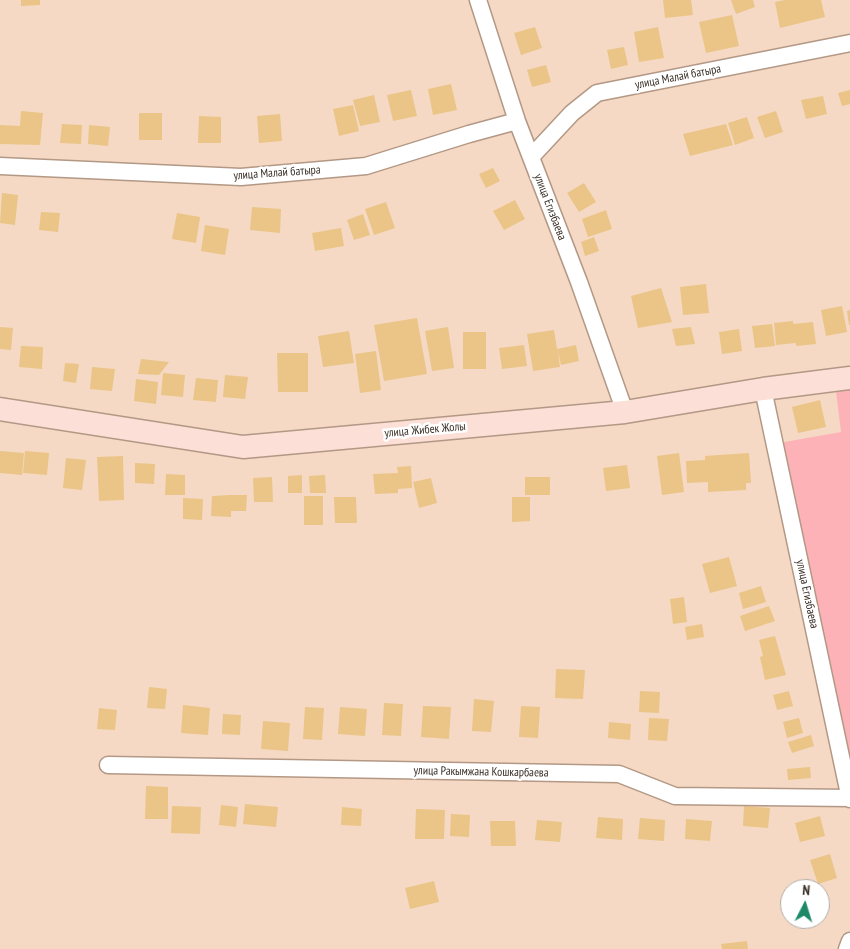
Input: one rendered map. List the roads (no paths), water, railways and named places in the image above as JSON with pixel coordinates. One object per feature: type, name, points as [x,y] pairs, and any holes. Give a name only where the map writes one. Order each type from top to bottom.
[{"type":"main road","name":"улица Жибек Жолы","points":[[0,409],[243,447],[625,412],[763,389],[850,378]]},
{"type":"street","name":"улица Егизбаева","points":[[478,0],[516,121],[579,282],[625,412]]},
{"type":"street","name":"улица Малай батыра","points":[[531,158],[572,113],[597,93],[850,43]]},
{"type":"street","name":"улица Малай батыра","points":[[0,166],[241,177],[357,167],[366,166],[516,121]]},
{"type":"street","name":"улица Егизбаева","points":[[763,389],[849,794]]},
{"type":"street","name":"улица Ракымжана Кошкарбаева","points":[[108,765],[619,774],[675,796],[849,794]]},
{"type":"street","points":[[847,949],[850,941]]}]
